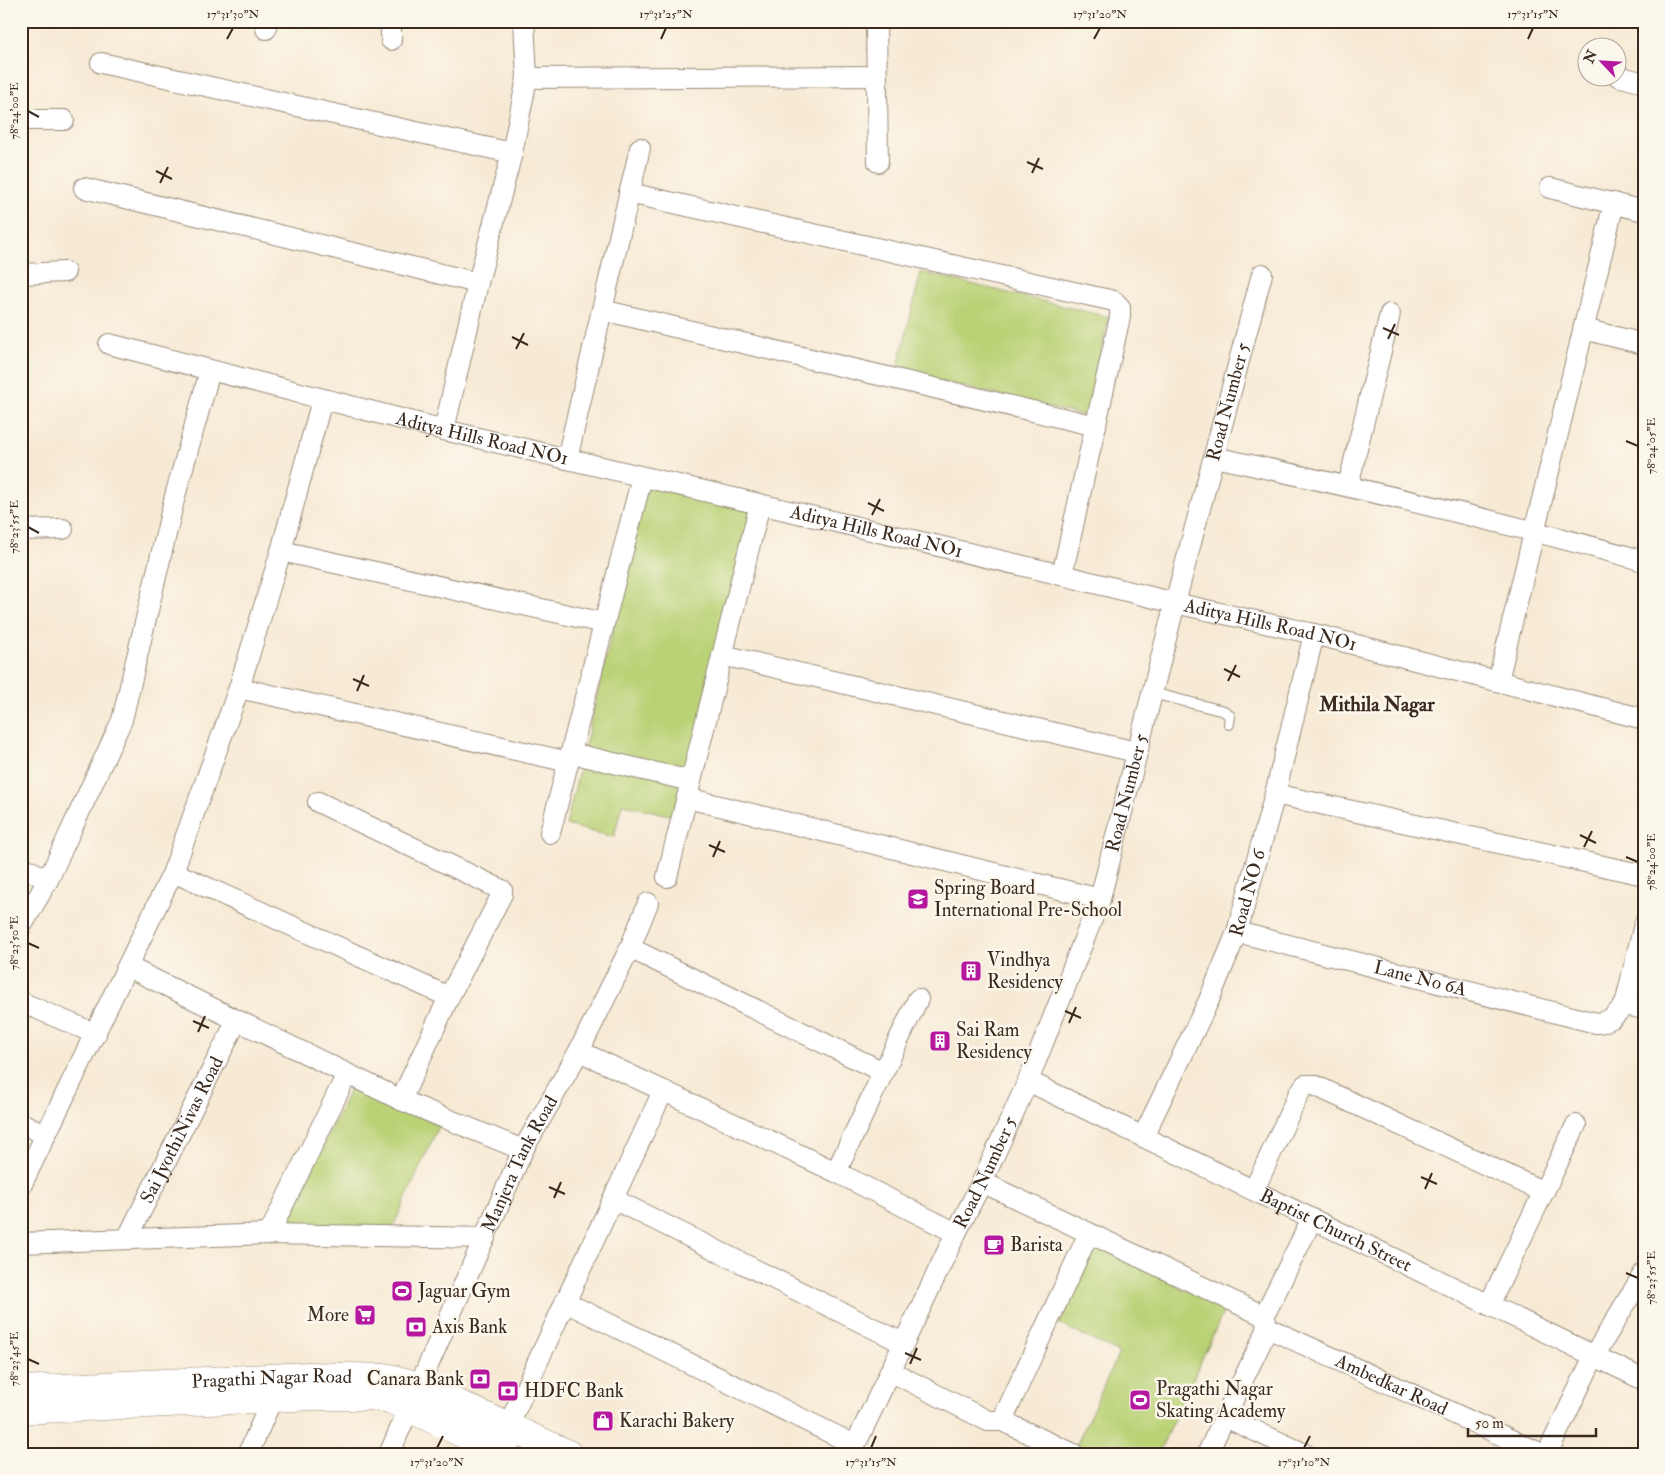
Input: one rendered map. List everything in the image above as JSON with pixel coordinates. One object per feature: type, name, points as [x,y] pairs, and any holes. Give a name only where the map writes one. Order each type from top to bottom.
[{"type":"main road","name":"Pragathi Nagar Road","points":[[21,1390],[308,1376],[390,1378],[414,1397],[506,1454]]},
{"type":"main road","name":"Pragathi Nagar Road","points":[[21,1410],[314,1396],[372,1396],[390,1399],[414,1397],[508,1426],[568,1454]]},
{"type":"street","points":[[444,430],[478,283],[512,153],[527,78],[524,21]]},
{"type":"street","points":[[876,21],[878,162]]},
{"type":"street","points":[[101,63],[512,153]]},
{"type":"street","points":[[527,78],[877,76]]},
{"type":"street","points":[[1628,79],[1644,83]]},
{"type":"street","points":[[21,120],[64,120]]},
{"type":"street","points":[[567,459],[640,148]]},
{"type":"street","points":[[84,188],[478,283]]},
{"type":"street","points":[[1550,188],[1644,211]]},
{"type":"street","points":[[629,193],[1114,301],[1120,307],[1120,317],[1062,575]]},
{"type":"street","points":[[1498,681],[1614,203]]},
{"type":"street","points":[[21,274],[65,272]]},
{"type":"street","name":"Road Number 5","points":[[853,1449],[982,1182],[1028,1081],[1100,899],[1174,603],[1262,274]]},
{"type":"street","points":[[602,310],[1096,426]]},
{"type":"street","points":[[1348,486],[1390,314]]},
{"type":"street","points":[[1583,329],[1644,344]]},
{"type":"street","name":"Aditya Hills Road NO1","points":[[109,344],[444,430],[1174,603],[1314,634],[1644,719]]},
{"type":"street","points":[[21,927],[48,880],[122,720],[175,496],[210,371]]},
{"type":"street","points":[[21,1186],[173,872],[239,688],[281,551],[322,400]]},
{"type":"street","points":[[1214,457],[1348,486],[1535,531],[1644,561]]},
{"type":"street","points":[[550,833],[642,477]]},
{"type":"street","points":[[667,877],[760,504]]},
{"type":"street","points":[[21,530],[63,529]]},
{"type":"street","points":[[281,551],[604,623]]},
{"type":"street","name":"Road NO 6","points":[[1143,1138],[1209,1000],[1237,932],[1275,794],[1314,634]]},
{"type":"street","points":[[722,655],[1136,752]]},
{"type":"street","points":[[239,688],[570,757],[1100,899]]},
{"type":"street","points":[[1275,794],[1644,876]]},
{"type":"street","points":[[318,802],[502,890],[502,894],[449,998],[401,1100]]},
{"type":"street","points":[[21,866],[48,880]]},
{"type":"street","points":[[173,872],[449,998]]},
{"type":"street","name":"Manjera Tank Road","points":[[388,1454],[523,1150],[579,1051],[630,948],[648,903]]},
{"type":"street","points":[[1634,1007],[1644,924]]},
{"type":"street","name":"Lane No 6A","points":[[1237,932],[1596,1024],[1634,1007]]},
{"type":"street","points":[[630,948],[883,1072]]},
{"type":"street","points":[[128,967],[401,1100],[523,1150]]},
{"type":"street","points":[[836,1172],[918,999]]},
{"type":"street","points":[[21,1002],[96,1034]]},
{"type":"street","name":"Sai JyothiNivas Road","points":[[127,1239],[237,1020]]},
{"type":"street","points":[[579,1051],[836,1172],[956,1233]]},
{"type":"street","points":[[269,1234],[347,1074]]},
{"type":"street","name":"Baptist Church Street","points":[[1028,1081],[1644,1380]]},
{"type":"street","points":[[1254,1190],[1298,1095],[1305,1084],[1314,1085],[1544,1192]]},
{"type":"street","points":[[508,1426],[663,1091]]},
{"type":"street","points":[[21,1123],[46,1135]]},
{"type":"street","points":[[1489,1305],[1576,1125]]},
{"type":"street","name":"Ambedkar Road","points":[[982,1182],[1089,1233],[1266,1322],[1542,1454]]},
{"type":"street","points":[[613,1198],[903,1343]]},
{"type":"street","points":[[1207,1454],[1312,1219]]},
{"type":"street","points":[[1002,1422],[1089,1233]]},
{"type":"street","points":[[21,1243],[269,1234],[485,1238]]},
{"type":"street","points":[[1548,1454],[1594,1356],[1644,1272]]},
{"type":"street","points":[[565,1302],[853,1449]]},
{"type":"street","points":[[890,1371],[988,1421],[1002,1422],[1074,1454]]},
{"type":"street","points":[[248,1454],[272,1399]]},
{"type":"street","points":[[1225,1417],[1305,1454]]},
{"type":"lane","points":[[1152,693],[1224,711],[1230,716],[1229,724]]},
{"type":"green space","points":[[921,272],[1109,317],[1086,416],[897,371]]},
{"type":"green space","points":[[647,487],[752,511],[678,817],[622,804],[614,837],[566,825]]},
{"type":"green space","points":[[351,1086],[439,1125],[393,1227],[284,1230]]},
{"type":"green space","name":"Pragathi Nagar Skating Academy","points":[[1097,1246],[1225,1309],[1158,1454],[1088,1454],[1075,1448],[1119,1353],[1059,1324]]},
{"type":"place","name":"Spring Board International Pre-School","points":[[918,899]]},
{"type":"place","name":"Vindhya Residency","points":[[971,971]]},
{"type":"place","name":"Sai Ram Residency","points":[[940,1041]]},
{"type":"place","name":"Barista","points":[[994,1245]]},
{"type":"place","name":"Jaguar Gym","points":[[402,1291]]},
{"type":"place","name":"More","points":[[365,1315]]},
{"type":"place","name":"Axis Bank","points":[[416,1327]]},
{"type":"place","name":"Canara Bank","points":[[480,1379]]},
{"type":"place","name":"HDFC Bank","points":[[508,1391]]},
{"type":"place","name":"Pragathi Nagar Skating Academy","points":[[1140,1400]]},
{"type":"place","name":"Karachi Bakery","points":[[603,1421]]},
{"type":"district","name":"Mithila Nagar","points":[[1377,704]]}]
